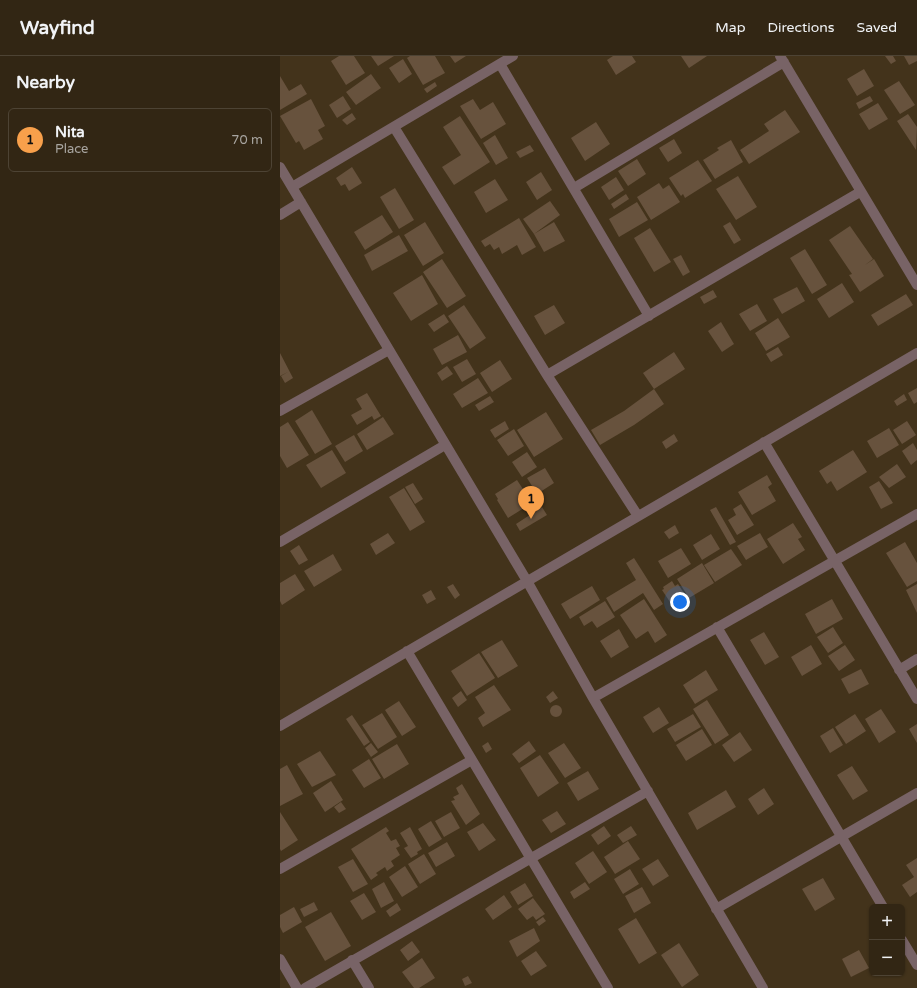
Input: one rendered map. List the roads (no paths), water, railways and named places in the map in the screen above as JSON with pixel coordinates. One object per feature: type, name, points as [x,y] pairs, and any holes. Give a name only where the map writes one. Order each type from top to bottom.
[{"type":"street","points":[[292,187],[513,56]]},
{"type":"street","points":[[574,188],[782,59],[860,192],[917,285]]},
{"type":"street","points":[[500,64],[649,316]]},
{"type":"street","points":[[394,127],[547,375],[638,516]]},
{"type":"street","points":[[280,167],[527,581],[593,698],[763,988]]},
{"type":"street","points":[[547,375],[860,192]]},
{"type":"street","points":[[280,215],[301,202]]},
{"type":"street","points":[[280,411],[389,350]]},
{"type":"street","points":[[280,726],[917,353]]},
{"type":"street","points":[[764,442],[917,699]]},
{"type":"street","points":[[280,542],[445,445]]},
{"type":"street","points":[[593,698],[917,514]]},
{"type":"street","points":[[717,628],[881,904]]},
{"type":"street","points":[[407,651],[608,988]]},
{"type":"street","points":[[899,670],[917,659]]},
{"type":"street","points":[[280,869],[472,760]]},
{"type":"street","points":[[305,988],[648,791]]},
{"type":"street","points":[[716,908],[917,793]]},
{"type":"street","points":[[905,945],[917,965]]},
{"type":"street","points":[[280,959],[297,988]]},
{"type":"street","points":[[352,960],[369,988]]},
{"type":"place","name":"Nita","points":[[531,519]]}]
